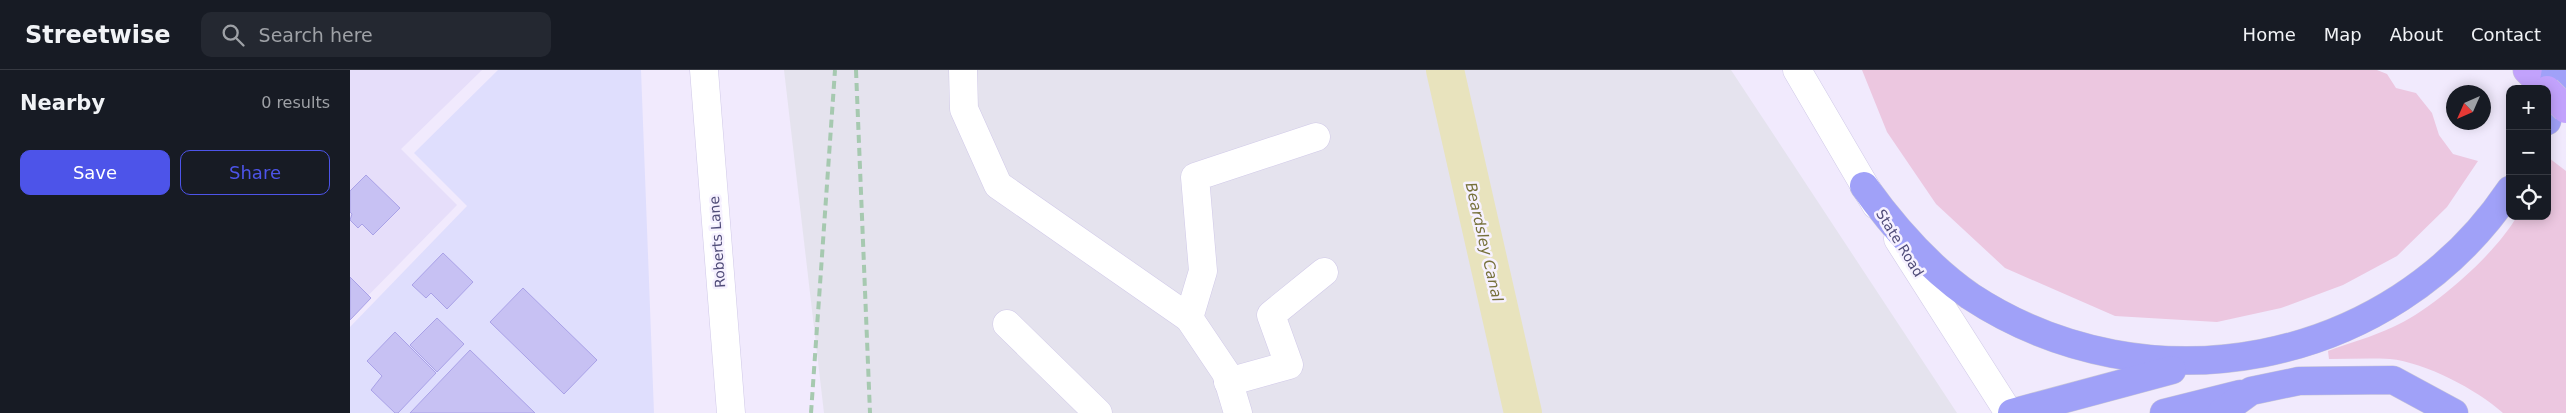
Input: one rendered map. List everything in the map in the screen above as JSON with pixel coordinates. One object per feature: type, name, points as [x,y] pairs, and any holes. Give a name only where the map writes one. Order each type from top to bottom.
[{"type":"highway","points":[[2551,98],[2556,70]]},
{"type":"highway","points":[[1864,186],[1887,219],[1923,258],[1970,296],[2023,327],[2080,348],[2139,361],[2193,364],[2253,359],[2312,344],[2355,326],[2408,296],[2455,258],[2491,218],[2506,196]]},
{"type":"highway","points":[[2010,413],[2193,364]]},
{"type":"highway","points":[[2164,413],[2299,381],[2393,380],[2454,413]]},
{"type":"highway","points":[[2221,413],[2251,391]]},
{"type":"main road","points":[[2527,70],[2542,85]]},
{"type":"main road","points":[[2551,94],[2566,109]]},
{"type":"street","name":"Roberts Lane","points":[[704,70],[731,413]]},
{"type":"street","points":[[963,70],[964,109],[998,185],[1189,318],[1226,373],[1238,413]]},
{"type":"street","name":"State Road","points":[[1796,70],[1864,186],[2010,413]]},
{"type":"street","points":[[1189,318],[1203,271],[1195,177],[1316,136]]},
{"type":"street","points":[[1228,382],[1289,365],[1271,315],[1324,272]]},
{"type":"street","points":[[1007,324],[1098,413]]},
{"type":"shaded area","points":[[350,70],[482,70],[401,149],[457,205],[350,314]]},
{"type":"shaded area","points":[[498,70],[641,70],[654,413],[350,413],[350,327],[467,206],[414,153]]},
{"type":"shaded area","points":[[784,70],[1731,70],[1957,413],[824,413]]},
{"type":"shaded area","points":[[1862,70],[2377,70],[2387,74],[2396,88],[2416,93],[2432,113],[2439,135],[2453,154],[2478,161],[2447,207],[2397,256],[2343,285],[2281,308],[2217,322],[2115,316],[2005,268],[1936,204],[1887,132]]},
{"type":"shaded area","points":[[2551,160],[2566,171],[2566,413],[2503,413],[2480,395],[2450,378],[2404,361],[2390,359],[2329,359],[2328,351],[2393,327],[2426,308],[2479,263],[2514,220],[2551,220]]},
{"type":"building","points":[[366,175],[400,208],[373,235],[362,224],[358,228],[350,220],[352,214],[350,212],[350,191]]},
{"type":"building","points":[[443,253],[473,282],[447,309],[431,293],[426,298],[412,285]]},
{"type":"building","points":[[350,277],[371,298],[350,320]]},
{"type":"building","points":[[523,288],[597,360],[564,394],[490,322]]},
{"type":"building","points":[[437,318],[464,344],[437,372],[410,345]]},
{"type":"building","points":[[395,332],[436,373],[398,413],[395,413],[371,390],[382,376],[367,361]]},
{"type":"building","points":[[470,350],[535,413],[410,413]]},
{"type":"waterway","name":"Beardsley Canal","points":[[1445,70],[1523,413]]},
{"type":"railway","points":[[811,413],[835,70]]},
{"type":"railway","points":[[856,70],[870,413]]}]
